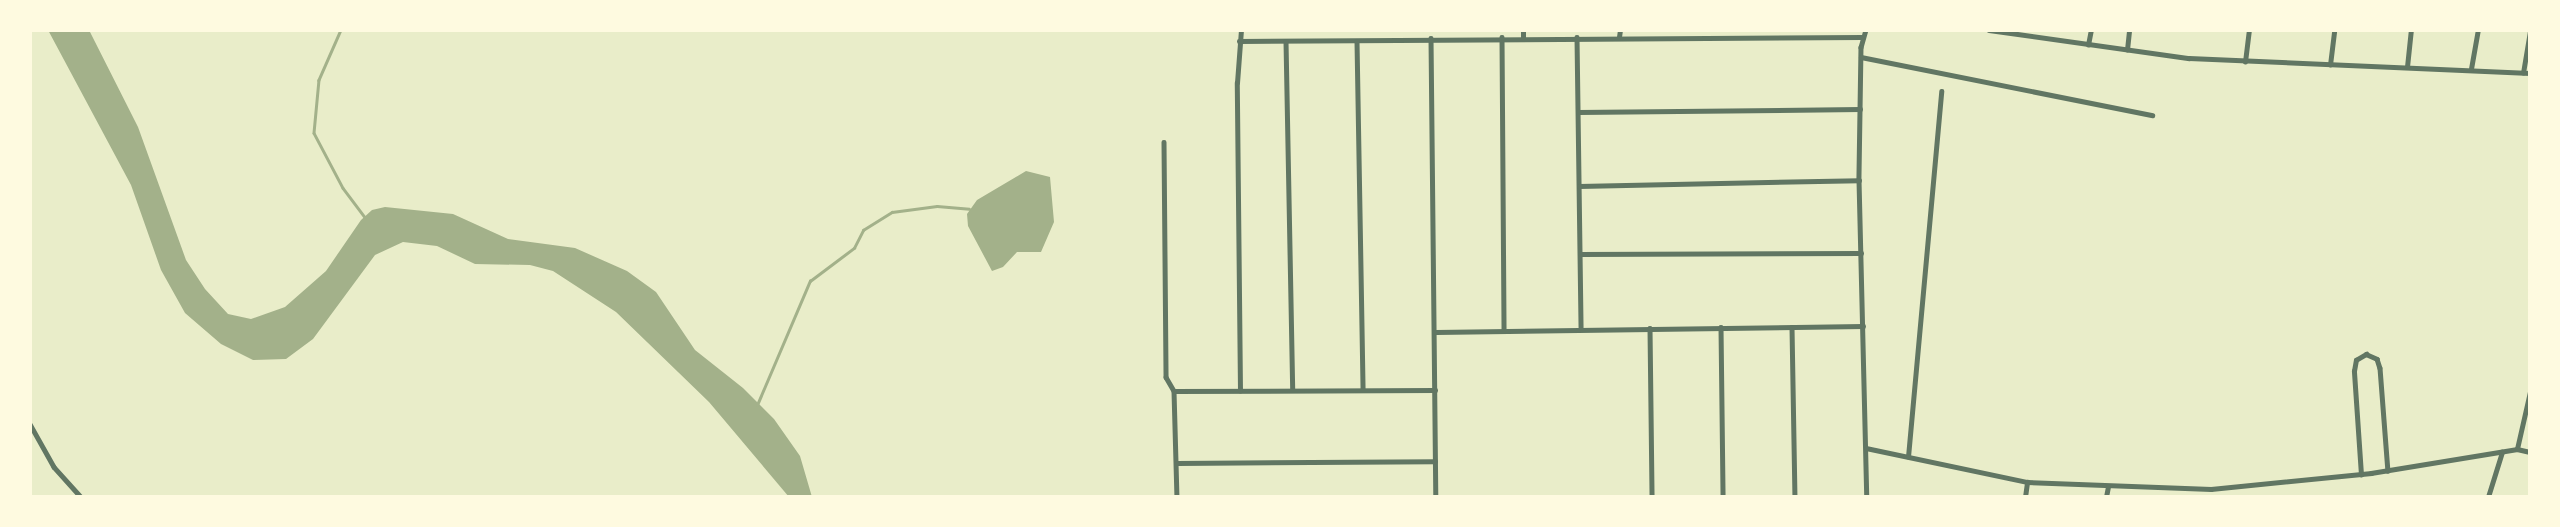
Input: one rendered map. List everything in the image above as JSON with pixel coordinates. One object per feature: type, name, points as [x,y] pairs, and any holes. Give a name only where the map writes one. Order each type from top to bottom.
[{"type":"street","points":[[1240,391],[1241,30]]},
{"type":"street","points":[[1523,30],[1523,37]]},
{"type":"street","points":[[1619,37],[1620,30]]},
{"type":"street","points":[[1866,30],[1862,37],[1861,57],[1859,180],[1867,497]]},
{"type":"street","points":[[1989,30],[2127,50],[2245,62],[2530,73]]},
{"type":"street","points":[[2037,37],[2038,30]]},
{"type":"street","points":[[2088,45],[2091,30]]},
{"type":"street","points":[[2127,50],[2129,30]]},
{"type":"street","points":[[2245,62],[2249,30]]},
{"type":"street","points":[[2330,65],[2334,30]]},
{"type":"street","points":[[2407,67],[2411,30]]},
{"type":"street","points":[[2471,69],[2478,30]]},
{"type":"street","points":[[2523,73],[2530,32]]},
{"type":"street","points":[[1239,41],[1815,33],[1862,37]]},
{"type":"street","points":[[1502,37],[1504,330]]},
{"type":"street","points":[[1577,37],[1581,327]]},
{"type":"street","points":[[1431,38],[1436,497]]},
{"type":"street","points":[[1286,41],[1293,390]]},
{"type":"street","points":[[1357,41],[1363,389]]},
{"type":"street","points":[[1861,57],[2152,115]]},
{"type":"street","points":[[1908,457],[1941,91]]},
{"type":"street","points":[[1578,112],[1860,109]]},
{"type":"street","points":[[1164,142],[1166,364],[1174,391],[1177,497]]},
{"type":"street","points":[[1579,186],[1859,180]]},
{"type":"street","points":[[1580,254],[1861,253]]},
{"type":"street","points":[[1436,331],[1581,327],[1863,326]]},
{"type":"street","points":[[1721,327],[1723,497]]},
{"type":"street","points":[[1792,327],[1795,497]]},
{"type":"street","points":[[1650,328],[1652,497]]},
{"type":"street","points":[[2361,475],[2354,371],[2356,360],[2366,354],[2374,356],[2380,368],[2388,471]]},
{"type":"street","points":[[1174,391],[1436,390]]},
{"type":"street","points":[[2517,449],[2530,392]]},
{"type":"street","points":[[30,424],[54,467],[80,497]]},
{"type":"street","points":[[1866,448],[2027,482],[2190,489],[2361,475],[2517,449],[2530,452]]},
{"type":"street","points":[[2488,497],[2502,452]]},
{"type":"street","points":[[1177,463],[1435,461]]},
{"type":"street","points":[[2025,497],[2027,482]]},
{"type":"street","points":[[2106,497],[2108,487]]},
{"type":"street","points":[[2189,497],[2190,489]]},
{"type":"shaded area","points":[[48,30],[89,30],[138,127],[186,260],[205,289],[228,314],[251,319],[285,307],[326,271],[361,220],[372,210],[385,207],[453,214],[508,239],[575,248],[627,271],[656,292],[695,350],[743,388],[774,419],[800,456],[812,497],[789,497],[709,402],[616,312],[553,271],[530,265],[475,264],[437,246],[403,242],[375,255],[313,339],[286,359],[253,360],[221,344],[185,313],[161,270],[131,185]]},
{"type":"shaded area","points":[[1026,171],[1050,177],[1054,222],[1041,252],[1017,252],[1003,267],[992,271],[968,226],[967,214],[977,200]]},
{"type":"waterway","points":[[341,30],[319,80],[314,133],[343,188],[365,217]]},
{"type":"waterway","points":[[757,405],[810,281],[854,248],[863,230],[892,212],[937,206],[969,209]]}]
